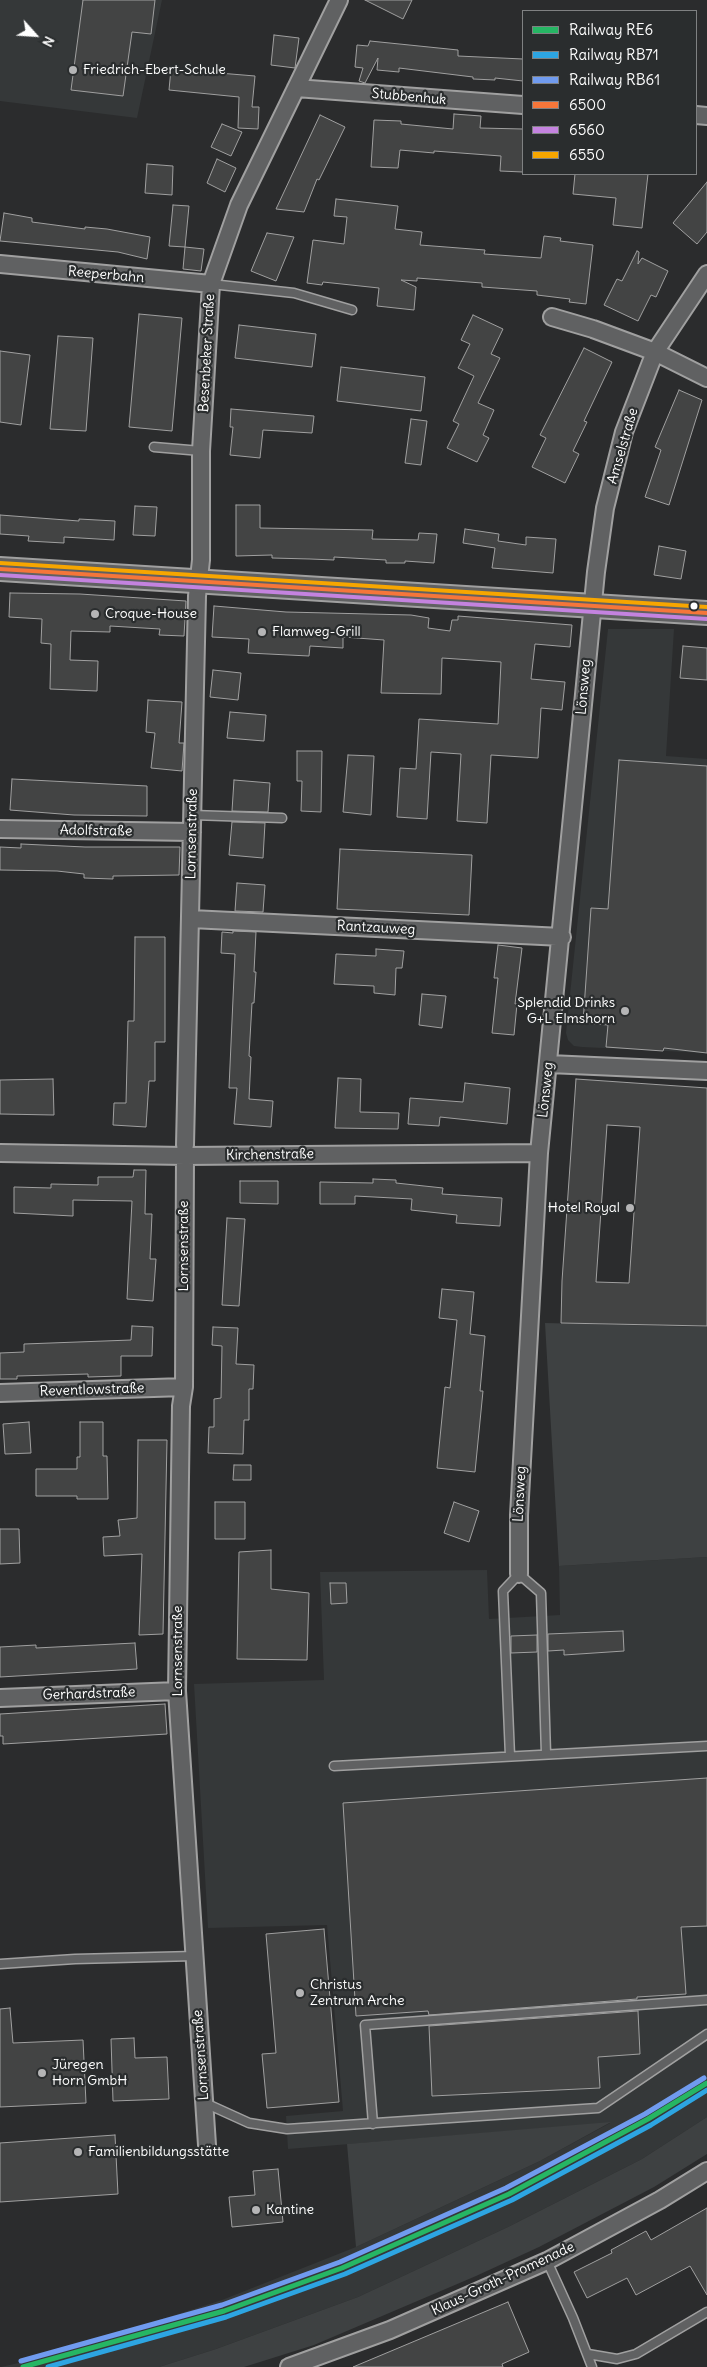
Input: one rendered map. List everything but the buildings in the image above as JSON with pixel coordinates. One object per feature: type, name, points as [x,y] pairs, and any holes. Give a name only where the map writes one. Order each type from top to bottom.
[{"type":"main road","points":[[0,569],[199,583],[707,613]]},
{"type":"street","name":"Besenbeker Straße","points":[[199,583],[201,451],[212,284],[239,205],[339,0]]},
{"type":"street","name":"Stubbenhuk","points":[[296,88],[522,105]]},
{"type":"street","name":"Reeperbahn","points":[[0,264],[212,284]]},
{"type":"street","name":"Amselstraße","points":[[591,606],[606,508],[624,432],[655,352],[707,274]]},
{"type":"street","points":[[552,316],[593,328],[655,352],[707,378]]},
{"type":"street","name":"Lornsenstraße","points":[[199,583],[197,596],[185,1151],[184,1387],[181,1406],[177,1691],[207,2145]]},
{"type":"street","name":"Lönsweg","points":[[519,1574],[519,1515],[539,1152],[562,937],[591,606]]},
{"type":"street","name":"Adolfstraße","points":[[0,830],[192,832]]},
{"type":"street","name":"Rantzauweg","points":[[191,919],[562,937]]},
{"type":"street","points":[[549,1064],[707,1070]]},
{"type":"street","name":"Kirchenstraße","points":[[0,1153],[185,1151],[539,1152]]},
{"type":"street","name":"Reventlowstraße","points":[[0,1393],[184,1387]]},
{"type":"street","name":"Gerhardstraße","points":[[0,1698],[177,1691]]},
{"type":"street","name":"Klaus-Groth-Promenade","points":[[289,2367],[390,2330],[547,2260],[660,2200],[707,2171]]},
{"type":"lane","points":[[212,284],[294,292],[352,310]]},
{"type":"lane","points":[[154,447],[201,451]]},
{"type":"lane","points":[[192,815],[282,818]]},
{"type":"lane","points":[[510,1756],[504,1591],[519,1574],[541,1593],[546,1754]]},
{"type":"lane","points":[[334,1766],[707,1746]]},
{"type":"lane","points":[[0,1964],[75,1959],[195,1956]]},
{"type":"lane","points":[[373,2124],[365,2025],[707,2000]]},
{"type":"lane","points":[[204,2102],[249,2123],[287,2130],[598,2108],[707,2034]]},
{"type":"lane","points":[[547,2260],[592,2367]]},
{"type":"lane","points":[[588,2354],[617,2359],[636,2354],[707,2312]]},
{"type":"shaded area","name":"Friedrich-Ebert-Schule","points":[[0,0],[162,0],[137,118],[0,101]]},
{"type":"shaded area","points":[[608,629],[674,629],[666,756],[707,759],[707,1053],[574,1046],[568,1040],[566,1033]]},
{"type":"shaded area","points":[[545,1323],[707,1327],[707,1557],[559,1566]]},
{"type":"shaded area","points":[[707,1557],[707,2117],[642,2159],[508,2227],[358,2297],[216,2349],[159,2367],[1,2367],[40,2358],[222,2300],[356,2247],[540,2161],[610,2123],[288,2149],[286,2116],[343,2111],[327,1925],[208,1928],[194,1684],[324,1680],[320,1572],[487,1570],[489,1619],[560,1615],[559,1566]]},
{"type":"shaded area","points":[[707,2117],[707,2154],[654,2187],[539,2247],[476,2276],[314,2345],[244,2367],[159,2367],[216,2349],[358,2297],[508,2227],[642,2159]]},
{"type":"shaded area","points":[[611,2122],[540,2161],[356,2247],[347,2144]]},
{"type":"rail line","name":"RB61","points":[[21,2361],[222,2305],[340,2262],[506,2188],[645,2114],[704,2078]]},
{"type":"rail line","name":"RE6","points":[[23,2367],[224,2311],[342,2268],[509,2194],[648,2119],[707,2083]]},
{"type":"rail line","name":"RB71","points":[[48,2367],[226,2317],[345,2274],[512,2200],[651,2125],[707,2090]]},
{"type":"transit line","name":"6550","points":[[0,563],[707,607]]},
{"type":"transit line","name":"6500","points":[[0,569],[707,613]]},
{"type":"transit line","name":"6560","points":[[0,575],[707,619]]},
{"type":"place","name":"Friedrich-Ebert-Schule","points":[[73,70]]},
{"type":"place","name":"Croque-House","points":[[95,614]]},
{"type":"place","name":"Flamweg-Grill","points":[[262,632]]},
{"type":"place","name":"Splendid Drinks G+L Elmshorn","points":[[625,1011]]},
{"type":"place","name":"Hotel Royal","points":[[630,1208]]},
{"type":"place","name":"Christus Zentrum Arche","points":[[300,1993]]},
{"type":"place","name":"Jüregen Horn GmbH","points":[[42,2073]]},
{"type":"place","name":"Familienbildungsstätte","points":[[78,2152]]},
{"type":"place","name":"Kantine","points":[[256,2210]]}]
